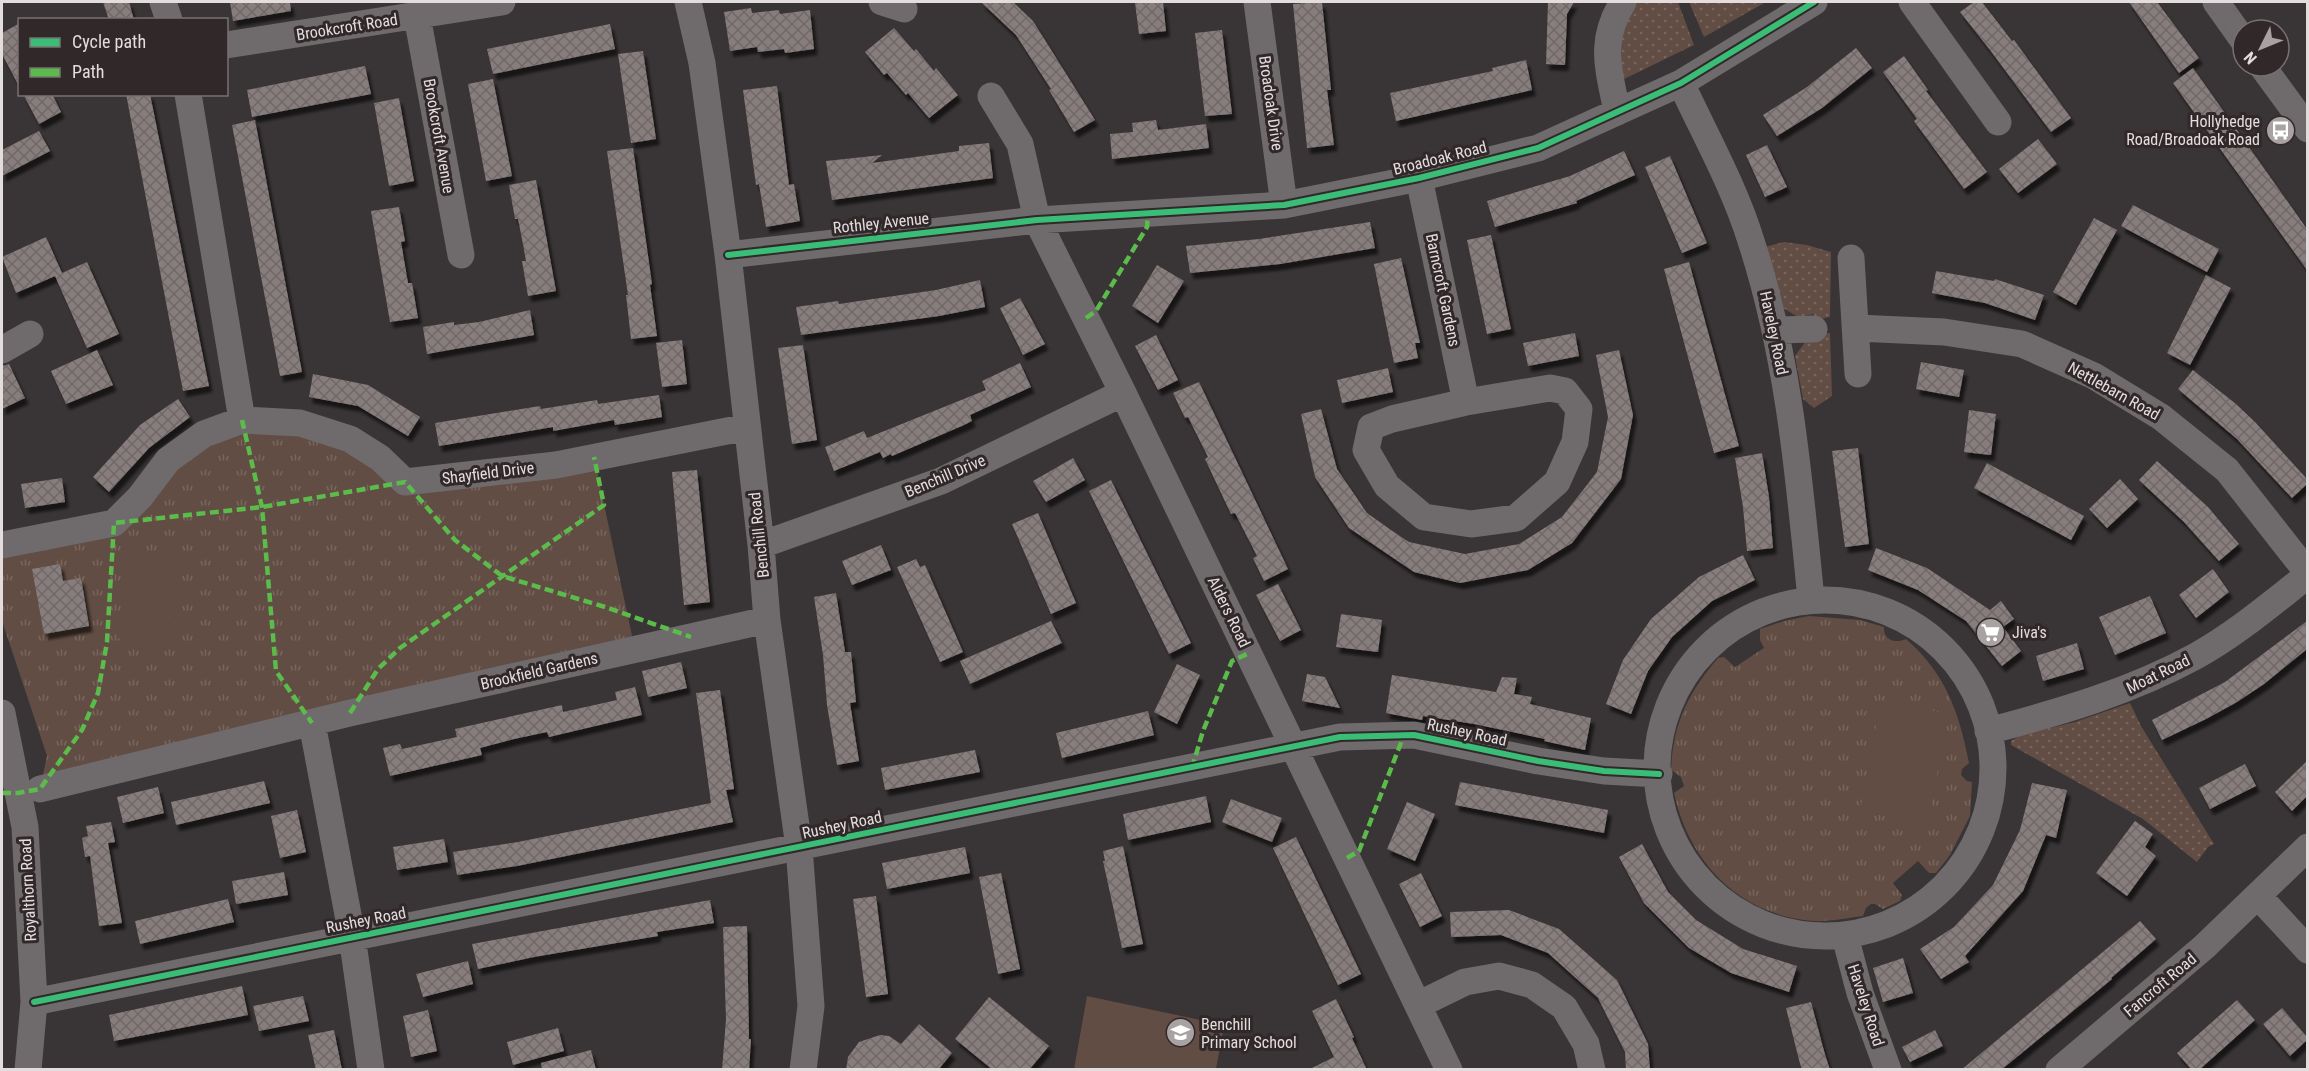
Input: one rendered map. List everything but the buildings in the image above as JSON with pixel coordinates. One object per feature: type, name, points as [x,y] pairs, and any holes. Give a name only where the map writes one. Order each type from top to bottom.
[{"type":"street","points":[[163,2],[169,18]]},
{"type":"street","name":"Brookcroft Road","points":[[228,45],[502,2]]},
{"type":"street","name":"Benchill Road","points":[[688,2],[702,63],[728,255],[761,545],[767,620],[799,847],[811,1006],[803,1070]]},
{"type":"street","name":"Broadoak Drive","points":[[1257,2],[1284,205]]},
{"type":"street","points":[[1617,112],[1606,52],[1609,30],[1623,2]]},
{"type":"street","name":"Broadoak Road","points":[[1037,220],[1284,205],[1419,178],[1538,148],[1681,83],[1814,2]]},
{"type":"street","points":[[1912,2],[1998,122]]},
{"type":"street","points":[[2216,2],[2231,23]]},
{"type":"street","name":"Brookcroft Avenue","points":[[417,16],[461,255]]},
{"type":"street","points":[[2271,78],[2307,129]]},
{"type":"street","name":"Haveley Road","points":[[1681,83],[1740,208],[1776,330],[1795,440],[1811,599]]},
{"type":"street","points":[[188,96],[242,420]]},
{"type":"street","name":"Alders Road","points":[[991,96],[1020,144],[1037,220],[1123,393],[1449,1070]]},
{"type":"street","name":"Barncroft Gardens","points":[[1419,178],[1466,402]]},
{"type":"street","name":"Rothley Avenue","points":[[728,255],[1037,220]]},
{"type":"street","points":[[1851,258],[1858,374]]},
{"type":"street","name":"Nettlebarn Road","points":[[1857,328],[1944,332],[2022,344],[2094,376],[2161,417],[2227,470],[2307,574]]},
{"type":"street","points":[[1776,330],[1814,329]]},
{"type":"street","points":[[2,350],[30,334]]},
{"type":"street","points":[[1550,388],[1565,391],[1579,408],[1575,442],[1557,482],[1516,518],[1471,524],[1424,517],[1387,486],[1366,450],[1371,427],[1392,419],[1466,402],[1550,388]]},
{"type":"street","name":"Benchill Drive","points":[[761,545],[941,481],[1123,393]]},
{"type":"street","name":"Shayfield Drive","points":[[2,545],[114,523],[140,497],[168,460],[204,434],[242,420],[300,423],[350,439],[380,458],[405,482],[556,465],[747,427]]},
{"type":"street","name":"Moat Road","points":[[1988,730],[2120,693],[2157,676],[2198,655],[2248,621],[2307,574]]},
{"type":"street","points":[[1811,599],[1870,604],[1906,618],[1939,642],[1960,667],[1979,702],[1988,730],[1992,768],[1989,803],[1982,828],[1971,850],[1957,870],[1934,895],[1913,912],[1887,926],[1846,940],[1795,936],[1742,915],[1720,899],[1699,879],[1672,835],[1665,815],[1659,774],[1662,731],[1669,709],[1681,681],[1702,653],[1761,612],[1784,604],[1811,599]]},
{"type":"street","name":"Brookfield Gardens","points":[[40,789],[312,723],[767,620]]},
{"type":"street","name":"Royalthorn Road","points":[[2,713],[25,827],[34,1002],[28,1070]]},
{"type":"street","points":[[312,723],[352,936],[371,1070]]},
{"type":"street","name":"Rushey Road","points":[[34,1002],[1340,737],[1414,735],[1538,761],[1604,771],[1659,774]]},
{"type":"street","name":"Fancroft Road","points":[[2076,1065],[2205,947],[2307,847]]},
{"type":"street","points":[[2258,896],[2307,950]]},
{"type":"street","name":"Haveley Road","points":[[1846,940],[1860,993],[1888,1070]]},
{"type":"street","points":[[1418,1005],[1465,982],[1500,976],[1532,985],[1564,1007],[1586,1044],[1592,1070]]},
{"type":"green space","points":[[1627,2],[1678,2],[1694,45],[1618,82],[1614,32]]},
{"type":"green space","points":[[1689,2],[1766,2],[1704,37]]},
{"type":"green space","points":[[1784,242],[1807,245],[1831,252],[1830,317],[1815,320],[1814,314],[1798,317],[1783,308],[1761,248]]},
{"type":"green space","points":[[1830,333],[1832,396],[1814,408],[1803,399],[1795,356],[1811,334]]},
{"type":"green space","points":[[300,423],[406,482],[594,457],[635,650],[40,789],[47,756],[2,621],[2,545],[114,523],[204,434]]},
{"type":"green space","points":[[130,548],[183,556],[171,646],[117,638]]},
{"type":"green space","points":[[1809,616],[1860,620],[1884,627],[1885,635],[1890,640],[1906,639],[1920,652],[1949,695],[1961,727],[1969,763],[1962,769],[1961,775],[1967,781],[1972,782],[1970,816],[1950,855],[1936,873],[1929,873],[1918,861],[1893,883],[1902,895],[1900,901],[1883,909],[1871,904],[1866,908],[1863,916],[1825,921],[1787,917],[1763,908],[1741,896],[1722,881],[1705,863],[1692,842],[1681,818],[1674,793],[1684,786],[1681,777],[1671,770],[1675,738],[1684,710],[1698,684],[1718,658],[1724,657],[1735,667],[1764,648],[1760,640],[1760,629]]},
{"type":"green space","points":[[1881,701],[1949,714],[1927,825],[1860,811]]},
{"type":"green space","points":[[2130,703],[2141,726],[2214,844],[2208,847],[2197,862],[2143,819],[2011,745],[2011,741],[2021,735],[2075,722]]},
{"type":"green space","points":[[1087,996],[1224,1025],[1216,1069],[1074,1069]]},
{"type":"tram line","points":[[2206,2],[2231,36]]},
{"type":"tram line","points":[[2229,2],[2240,18]]},
{"type":"tram line","points":[[2262,78],[2308,143]]},
{"type":"tram line","points":[[2284,78],[2308,111]]},
{"type":"marked path","points":[[1086,318],[1096,311],[1147,227],[1148,213]]},
{"type":"marked path","points":[[242,420],[262,507],[276,671],[312,723]]},
{"type":"marked path","points":[[350,713],[378,669],[400,648],[604,505],[594,457]]},
{"type":"marked path","points":[[2,793],[40,789],[82,730],[98,693],[107,642],[114,523],[262,507],[405,482],[455,540],[502,576],[605,607],[691,637]]},
{"type":"marked path","points":[[1192,768],[1203,731],[1232,661],[1249,653]]},
{"type":"marked path","points":[[1347,858],[1359,851],[1404,735]]},
{"type":"cycle path","points":[[728,255],[1037,220],[1284,205],[1419,178],[1538,148],[1681,83],[1814,2]]},
{"type":"cycle path","points":[[34,1002],[1340,737],[1414,735],[1538,761],[1604,771],[1659,774]]},
{"type":"place","name":"Hollyhedge Road/Broadoak Road","points":[[2281,130]]},
{"type":"place","name":"Jiva's","points":[[1991,632]]},
{"type":"place","name":"Benchill Primary School","points":[[1180,1033]]}]
